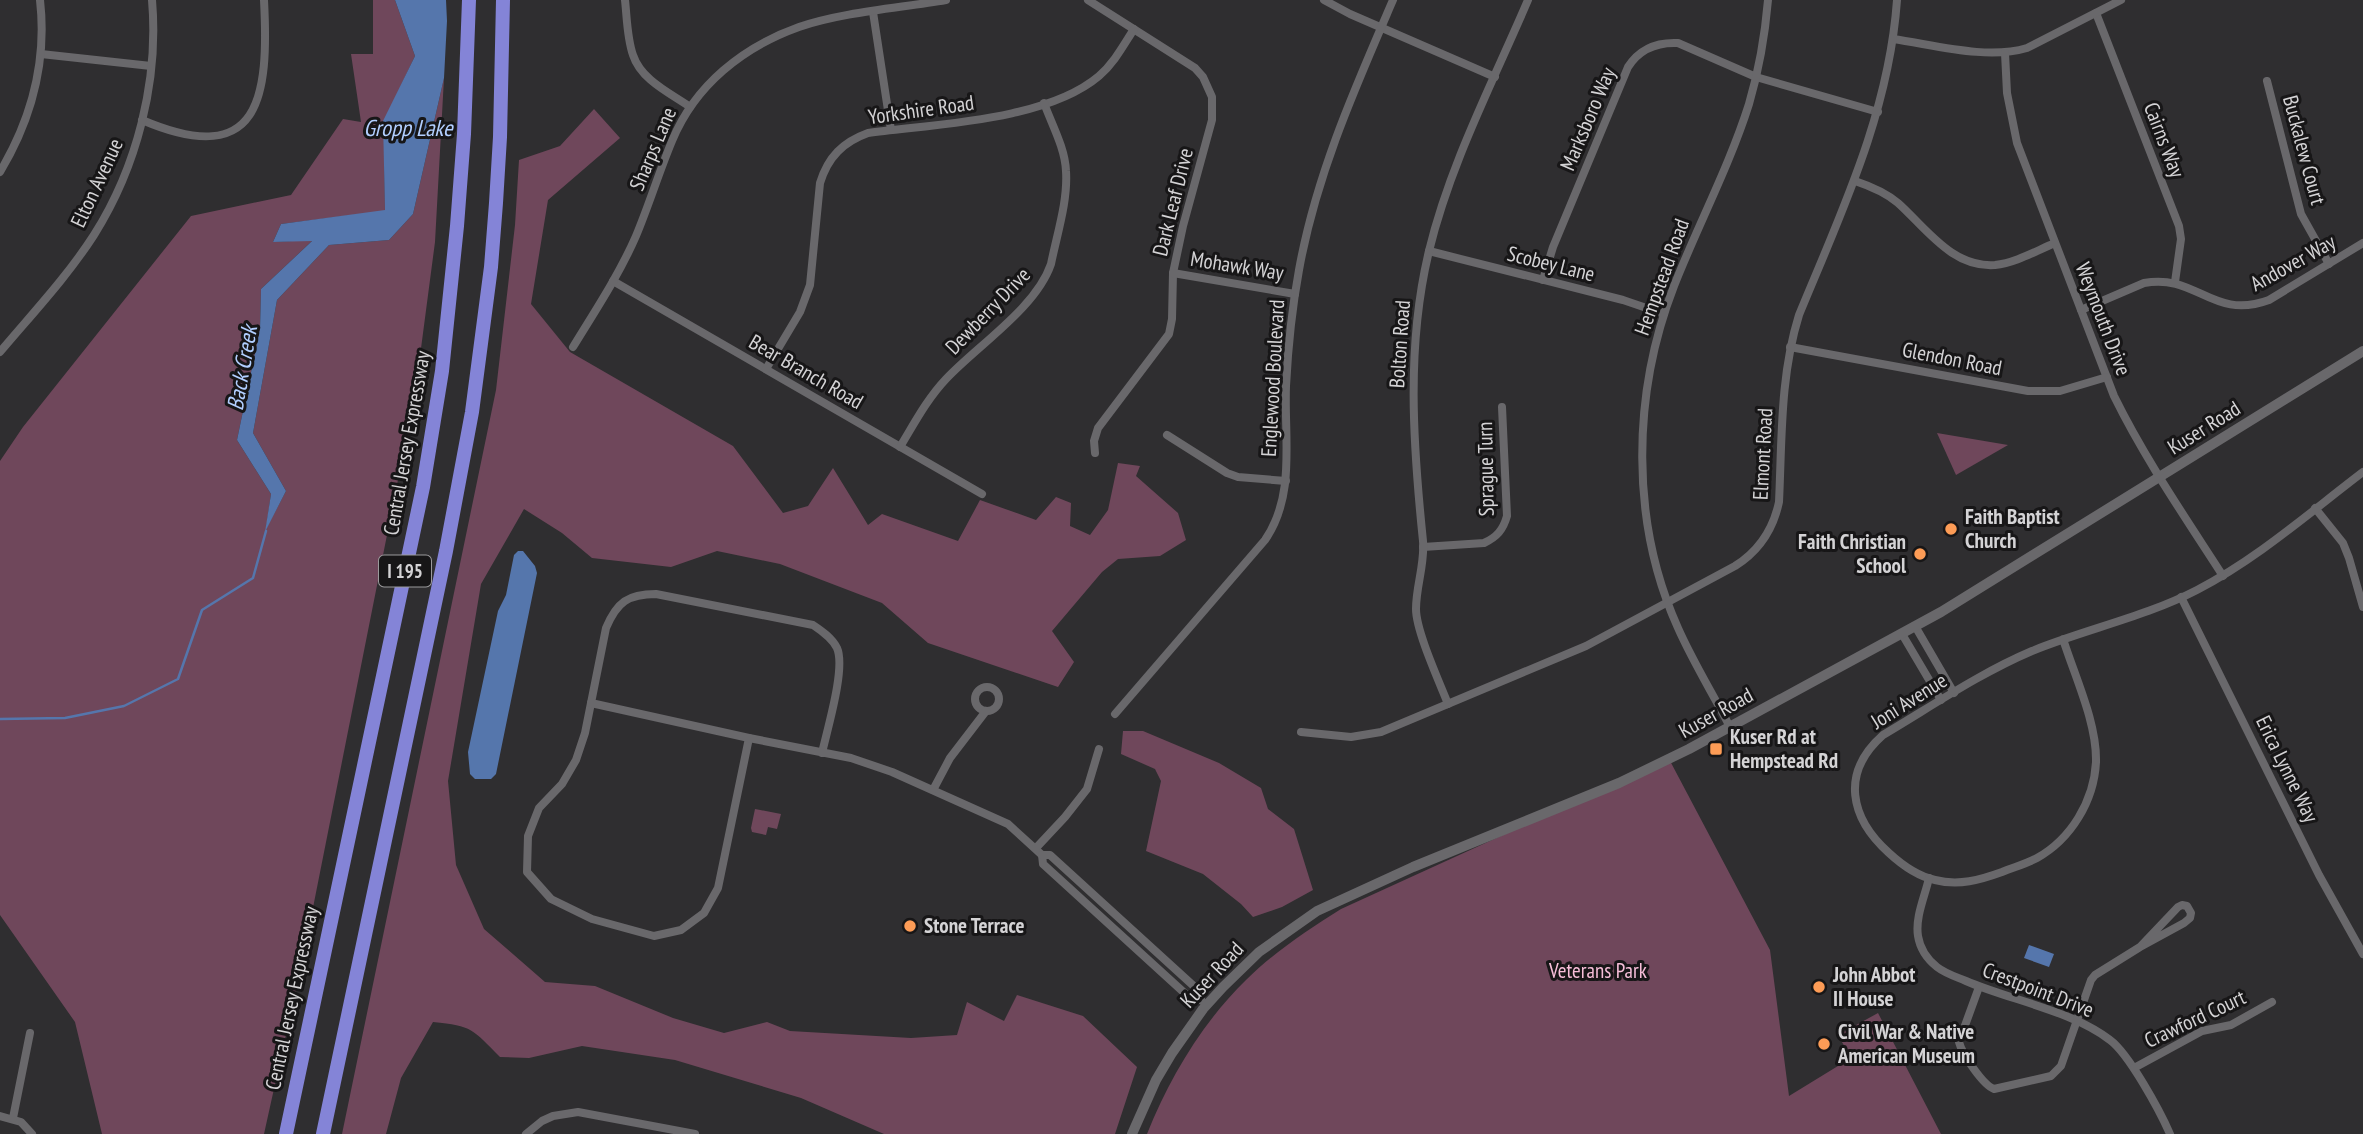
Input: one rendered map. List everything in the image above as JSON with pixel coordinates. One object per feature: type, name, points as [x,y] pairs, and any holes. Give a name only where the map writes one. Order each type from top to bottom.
[{"type":"highway","name":"Central Jersey Expressway","points":[[286,1134],[420,499],[438,397],[458,212],[469,0]]},
{"type":"highway","name":"I 195","points":[[323,1134],[446,551],[472,412],[491,267],[496,203],[503,0]]},
{"type":"street","points":[[0,172],[23,128],[31,105],[41,54],[40,0]]},
{"type":"street","name":"Elton Avenue","points":[[0,352],[75,262],[94,234],[122,180],[142,120],[151,66],[152,0]]},
{"type":"street","points":[[142,120],[172,130],[216,136],[242,125],[259,101],[264,52],[264,0]]},
{"type":"street","points":[[625,0],[632,53],[636,63],[651,80],[690,107]]},
{"type":"street","name":"Sharps Lane","points":[[573,347],[613,281],[637,234],[672,140],[690,107],[723,69],[759,45],[802,26],[946,0]]},
{"type":"street","name":"Dark Leaf Drive","points":[[1088,0],[1195,68],[1209,87],[1212,97],[1212,121],[1173,274],[1169,334],[1098,428],[1094,441],[1095,453]]},
{"type":"street","points":[[1324,0],[1381,28],[1495,77]]},
{"type":"street","name":"Englewood Boulevard","points":[[1115,714],[1265,540],[1280,513],[1286,481],[1286,384],[1295,294],[1307,232],[1328,157],[1392,0]]},
{"type":"street","name":"Bolton Road","points":[[1448,704],[1417,616],[1416,606],[1423,547],[1415,462],[1413,386],[1417,318],[1429,251],[1453,175],[1528,0]]},
{"type":"street","name":"Hempstead Road","points":[[1730,727],[1690,653],[1667,602],[1649,534],[1642,469],[1645,404],[1649,372],[1664,314],[1738,135],[1756,77],[1768,0]]},
{"type":"street","name":"Elmont Road","points":[[1301,732],[1350,737],[1381,732],[1586,646],[1743,561],[1755,551],[1772,527],[1779,502],[1783,396],[1790,346],[1799,315],[1855,181],[1878,112],[1893,39],[1897,0]]},
{"type":"street","points":[[1893,39],[2004,53],[2027,48],[2121,0]]},
{"type":"street","points":[[873,12],[891,130]]},
{"type":"street","name":"Cairns Way","points":[[2096,13],[2179,226],[2181,239],[2175,282]]},
{"type":"street","name":"Yorkshire Road","points":[[766,369],[806,298],[810,285],[818,195],[824,170],[830,159],[847,143],[868,133],[993,117],[1044,103],[1086,86],[1097,78],[1116,58],[1134,29]]},
{"type":"street","name":"Marksboro Way","points":[[1543,280],[1553,247],[1628,67],[1638,54],[1657,44],[1678,43],[1756,77],[1878,112]]},
{"type":"street","name":"Weymouth Drive","points":[[2004,53],[2007,93],[2014,131],[2107,377],[2126,421],[2223,576]]},
{"type":"street","points":[[41,54],[151,66]]},
{"type":"street","name":"Buckalew Court","points":[[2267,81],[2301,214],[2329,264]]},
{"type":"street","name":"Dewberry Drive","points":[[900,447],[946,379],[1034,296],[1047,276],[1066,185],[1066,170],[1064,156],[1044,103]]},
{"type":"street","points":[[1855,181],[1884,193],[1948,251],[1972,263],[1995,265],[2008,262],[2055,243]]},
{"type":"street","name":"Andover Way","points":[[2081,310],[2144,283],[2155,281],[2175,282],[2218,302],[2244,306],[2269,300],[2363,243]]},
{"type":"street","name":"Scobey Lane","points":[[1429,251],[1623,300],[1664,314]]},
{"type":"street","name":"Mohawk Way","points":[[1173,274],[1295,294]]},
{"type":"street","name":"Bear Branch Road","points":[[613,281],[982,494]]},
{"type":"street","name":"Glendon Road","points":[[1790,346],[2028,391],[2060,391],[2107,377]]},
{"type":"street","name":"Kuser Road","points":[[1132,1134],[1156,1080],[1202,1001],[1259,952],[1317,911],[1413,867],[1647,770],[1730,727],[1902,634],[2363,351]]},
{"type":"street","name":"Sprague Turn","points":[[1423,547],[1481,544],[1493,539],[1505,524],[1507,516],[1502,407]]},
{"type":"street","points":[[1167,435],[1227,473],[1238,477],[1286,481]]},
{"type":"street","name":"Joni Avenue","points":[[2063,639],[2090,720],[2095,747],[2094,781],[2082,811],[2062,839],[2035,859],[1979,880],[1950,883],[1929,878],[1908,868],[1877,842],[1860,817],[1855,790],[1860,765],[1873,744],[1883,735],[1997,668],[2063,639],[2181,597],[2223,576],[2363,472]]},
{"type":"street","points":[[2315,508],[2343,543],[2363,607]]},
{"type":"street","points":[[749,738],[718,888],[704,913],[681,930],[654,936],[592,919],[551,900],[527,872],[528,836],[539,808],[562,784],[576,760],[606,628],[611,616],[625,600],[639,594],[656,594],[813,625],[831,640],[838,650],[840,670],[822,753]]},
{"type":"street","name":"Erica Lynne Way","points":[[2181,597],[2319,875],[2363,954]]},
{"type":"street","points":[[1915,626],[1954,693]]},
{"type":"street","points":[[1902,634],[1941,700]]},
{"type":"street","points":[[591,703],[861,761],[892,772],[1008,824],[1039,851],[1050,855],[1123,921],[1197,989],[1202,1001]]},
{"type":"street","points":[[933,790],[950,758],[986,711]]},
{"type":"street","points":[[1039,851],[1087,789],[1099,749]]},
{"type":"street","points":[[1039,851],[1044,864],[1115,930],[1190,998],[1202,1001]]},
{"type":"street","name":"Crestpoint Drive","points":[[1929,878],[1918,920],[1918,932],[1923,952],[1936,966],[1979,987],[2076,1021],[2108,1038],[2118,1046],[2134,1068],[2170,1134]]},
{"type":"street","points":[[1979,987],[1959,1042],[1961,1049],[1990,1088],[2051,1076],[2061,1066],[2095,975],[2184,923],[2191,913],[2187,906],[2178,907],[2140,947]]},
{"type":"street","points":[[1115,930],[1123,921]]},
{"type":"street","name":"Crawford Court","points":[[2134,1068],[2202,1031],[2231,1025],[2272,1002]]},
{"type":"street","points":[[13,1118],[30,1033]]},
{"type":"street","points":[[526,1134],[542,1121],[578,1112],[658,1131],[695,1134]]},
{"type":"street","points":[[0,1116],[13,1118],[32,1134]]},
{"type":"green space","points":[[373,0],[395,0],[415,56],[384,121],[385,211],[281,224],[273,242],[313,240],[261,289],[260,329],[237,440],[271,494],[266,529],[286,491],[253,433],[277,300],[329,245],[389,240],[413,214],[444,78],[435,242],[415,394],[304,953],[264,1134],[102,1134],[75,1022],[0,915],[0,461],[23,427],[191,216],[291,195],[343,119],[361,122],[351,54],[373,54]]},
{"type":"green space","points":[[594,109],[620,138],[548,200],[531,304],[570,352],[733,446],[783,513],[808,506],[833,468],[868,525],[882,514],[958,541],[980,500],[1036,520],[1056,497],[1071,503],[1070,526],[1090,535],[1108,510],[1118,463],[1140,466],[1136,476],[1178,513],[1186,540],[1160,556],[1118,559],[1102,572],[1052,631],[1074,662],[1058,687],[928,643],[882,603],[780,564],[717,551],[671,567],[592,558],[562,533],[524,509],[481,584],[448,781],[456,865],[484,929],[545,982],[595,986],[673,1018],[724,1033],[767,1022],[790,1031],[911,1038],[957,1035],[967,1002],[1004,1021],[1017,995],[1083,1016],[1137,1067],[1115,1134],[884,1134],[801,1098],[675,1060],[582,1046],[529,1058],[500,1057],[471,1030],[433,1022],[401,1078],[386,1134],[342,1134],[496,390],[515,225],[519,160],[560,146]]},
{"type":"green space","points":[[1937,433],[2008,445],[1956,475]]},
{"type":"green space","points":[[1123,731],[1143,731],[1219,763],[1261,788],[1268,809],[1294,829],[1313,890],[1282,907],[1253,917],[1203,874],[1146,851],[1161,781],[1155,769],[1121,754]]},
{"type":"green space","name":"Veterans Park","points":[[1669,759],[1770,950],[1789,1096],[1851,1058],[1838,1035],[1878,1013],[1941,1134],[1147,1134],[1177,1072],[1215,1014],[1257,970],[1292,942],[1341,909]]},
{"type":"green space","points":[[755,809],[781,814],[777,829],[768,827],[766,835],[752,832]]},
{"type":"water","name":"Gropp Lake","points":[[395,0],[446,0],[444,78],[413,214],[389,240],[329,245],[277,300],[253,433],[286,491],[265,532],[271,494],[237,440],[260,329],[261,289],[312,241],[273,242],[281,224],[385,210],[383,121],[415,56]]},
{"type":"water","points":[[523,551],[537,573],[496,774],[491,779],[475,779],[470,774],[468,752],[498,611],[506,595],[514,555]]},
{"type":"water","points":[[2029,945],[2054,954],[2049,967],[2024,958]]},
{"type":"waterway","name":"Back Creek","points":[[0,719],[65,718],[124,706],[178,679],[202,610],[253,578],[266,531]]},
{"type":"place","name":"Faith Baptist Church","points":[[1951,529]]},
{"type":"place","name":"Faith Christian School","points":[[1920,554]]},
{"type":"place","name":"Kuser Rd at Hempstead Rd","points":[[1716,749]]},
{"type":"place","name":"Stone Terrace","points":[[910,926]]},
{"type":"place","name":"John Abbot II House","points":[[1819,987]]},
{"type":"place","name":"Civil War & Native American Museum","points":[[1824,1044]]}]
